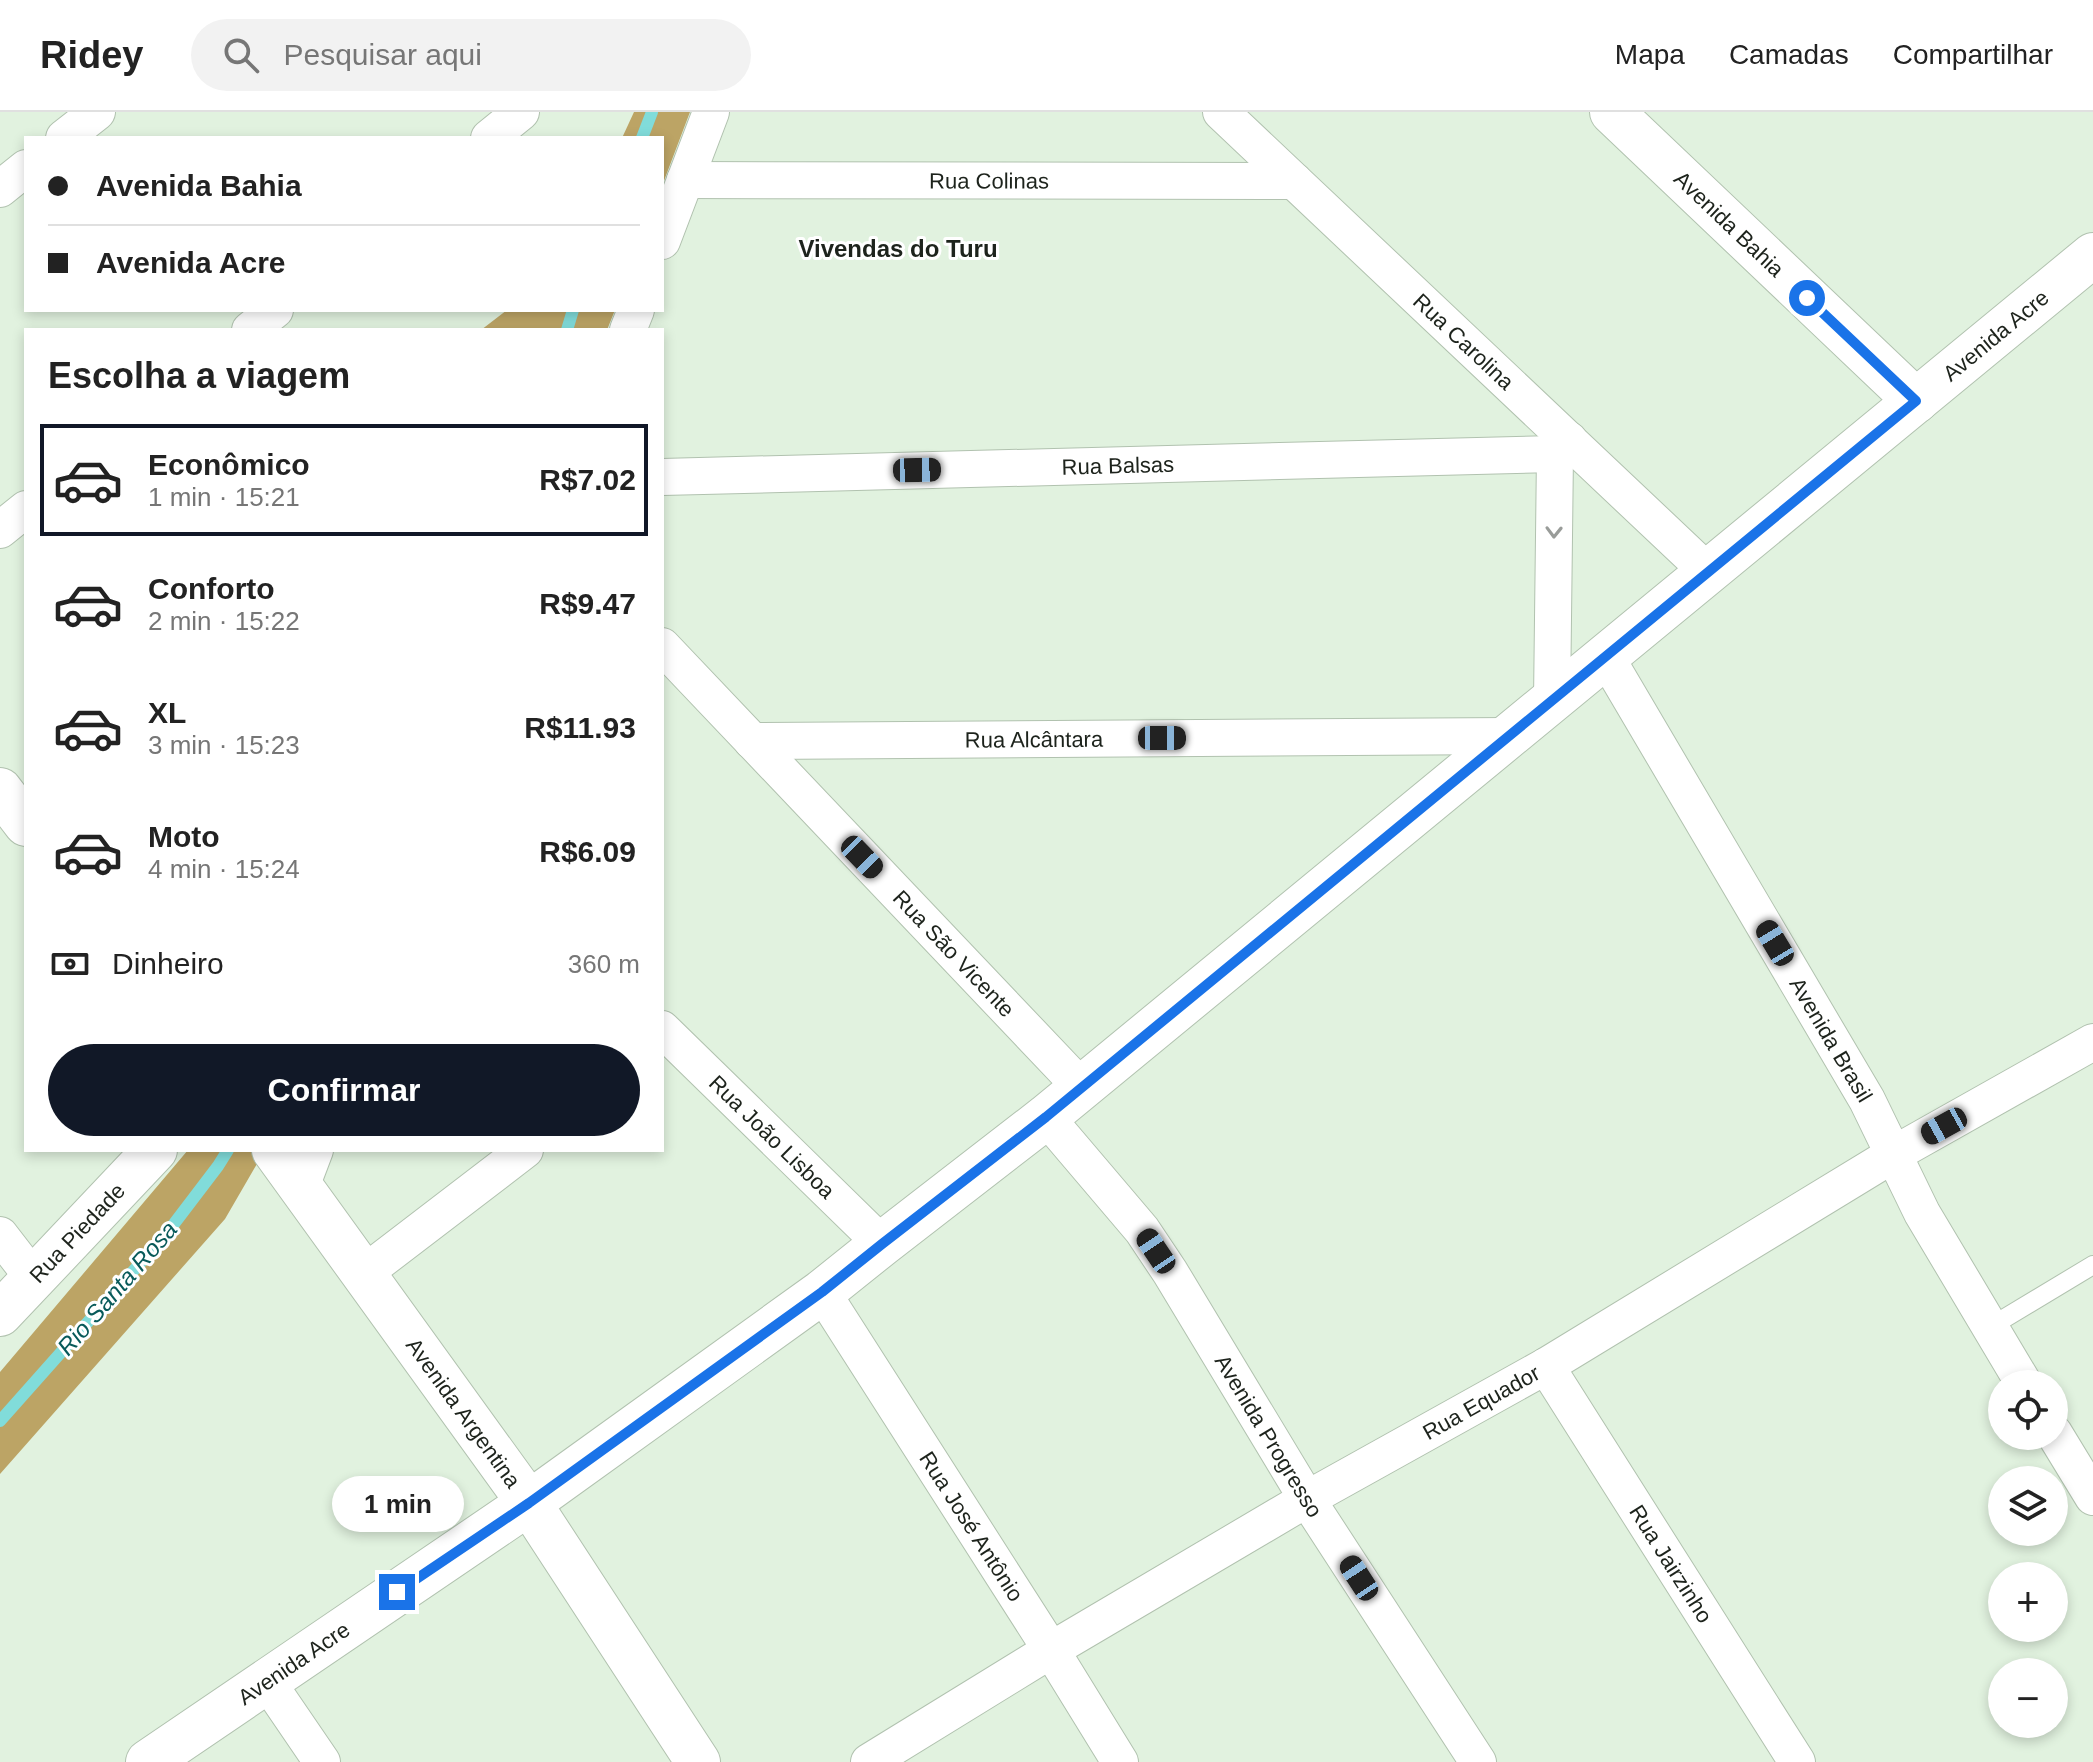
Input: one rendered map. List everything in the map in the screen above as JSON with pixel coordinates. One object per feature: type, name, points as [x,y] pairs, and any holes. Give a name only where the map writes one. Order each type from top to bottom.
[{"type":"main road","name":"Avenida Bahia","points":[[1612,112],[1916,401]]},
{"type":"main road","name":"Avenida Acre","points":[[148,1762],[529,1503],[822,1292],[1082,1088],[2093,255]]},
{"type":"main road","points":[[0,790],[24,821]]},
{"type":"main road","name":"Rua Piedade","points":[[0,1314],[153,1152]]},
{"type":"main road","name":"Avenida Argentina","points":[[292,1160],[363,1274],[529,1503],[698,1762]]},
{"type":"street","points":[[67,136],[97,112]]},
{"type":"street","points":[[491,136],[521,112]]},
{"type":"street","points":[[664,236],[711,112]]},
{"type":"street","name":"Rua Carolina","points":[[1221,112],[1562,447],[1708,572]]},
{"type":"street","points":[[0,189],[24,170]]},
{"type":"street","name":"Rua Colinas","points":[[685,180],[1294,181]]},
{"type":"street","points":[[252,328],[272,312]]},
{"type":"street","points":[[1552,701],[1562,447]]},
{"type":"street","name":"Rua Balsas","points":[[664,477],[1562,447]]},
{"type":"street","points":[[0,530],[24,511]]},
{"type":"street","name":"Rua São Vicente","points":[[664,648],[1082,1088]]},
{"type":"street","name":"Avenida Brasil","points":[[1606,657],[1867,1100],[1922,1213],[2016,1370]]},
{"type":"street","name":"Rua Alcântara","points":[[752,741],[1509,736]]},
{"type":"street","name":"Rua João Lisboa","points":[[664,1031],[882,1244]]},
{"type":"street","name":"Rua Equador","points":[[869,1762],[1307,1499],[1546,1366],[1894,1154],[2093,1042]]},
{"type":"street","name":"Avenida Progresso","points":[[1046,1117],[1142,1230],[1307,1499],[1478,1762]]},
{"type":"street","points":[[363,1274],[522,1152]]},
{"type":"street","points":[[0,1235],[34,1279]]},
{"type":"street","name":"Rua José Antônio","points":[[822,1292],[1120,1762]]},
{"type":"street","name":"Rua Jairzinho","points":[[1546,1366],[1797,1762]]},
{"type":"street","points":[[2064,1450],[2093,1497]]},
{"type":"street","points":[[266,1680],[322,1762]]},
{"type":"lane","points":[[1990,1327],[2093,1265]]},
{"type":"shaded area","points":[[634,112],[690,112],[664,181],[664,136],[623,136]]},
{"type":"shaded area","points":[[504,312],[614,312],[608,328],[484,328]]},
{"type":"shaded area","points":[[186,1152],[264,1152],[225,1219],[0,1474],[0,1372]]},
{"type":"waterway","name":"Rio Santa Rosa","points":[[643,136],[652,112]]},
{"type":"waterway","name":"Rio Santa Rosa","points":[[568,328],[572,312]]},
{"type":"waterway","name":"Rio Santa Rosa","points":[[0,1421],[167,1233],[227,1152]]},
{"type":"district","name":"Vivendas do Turu","points":[[898,248]]},
{"type":"route","points":[[397,1592],[529,1503],[822,1292],[1046,1117],[1916,401],[1807,298]]}]
